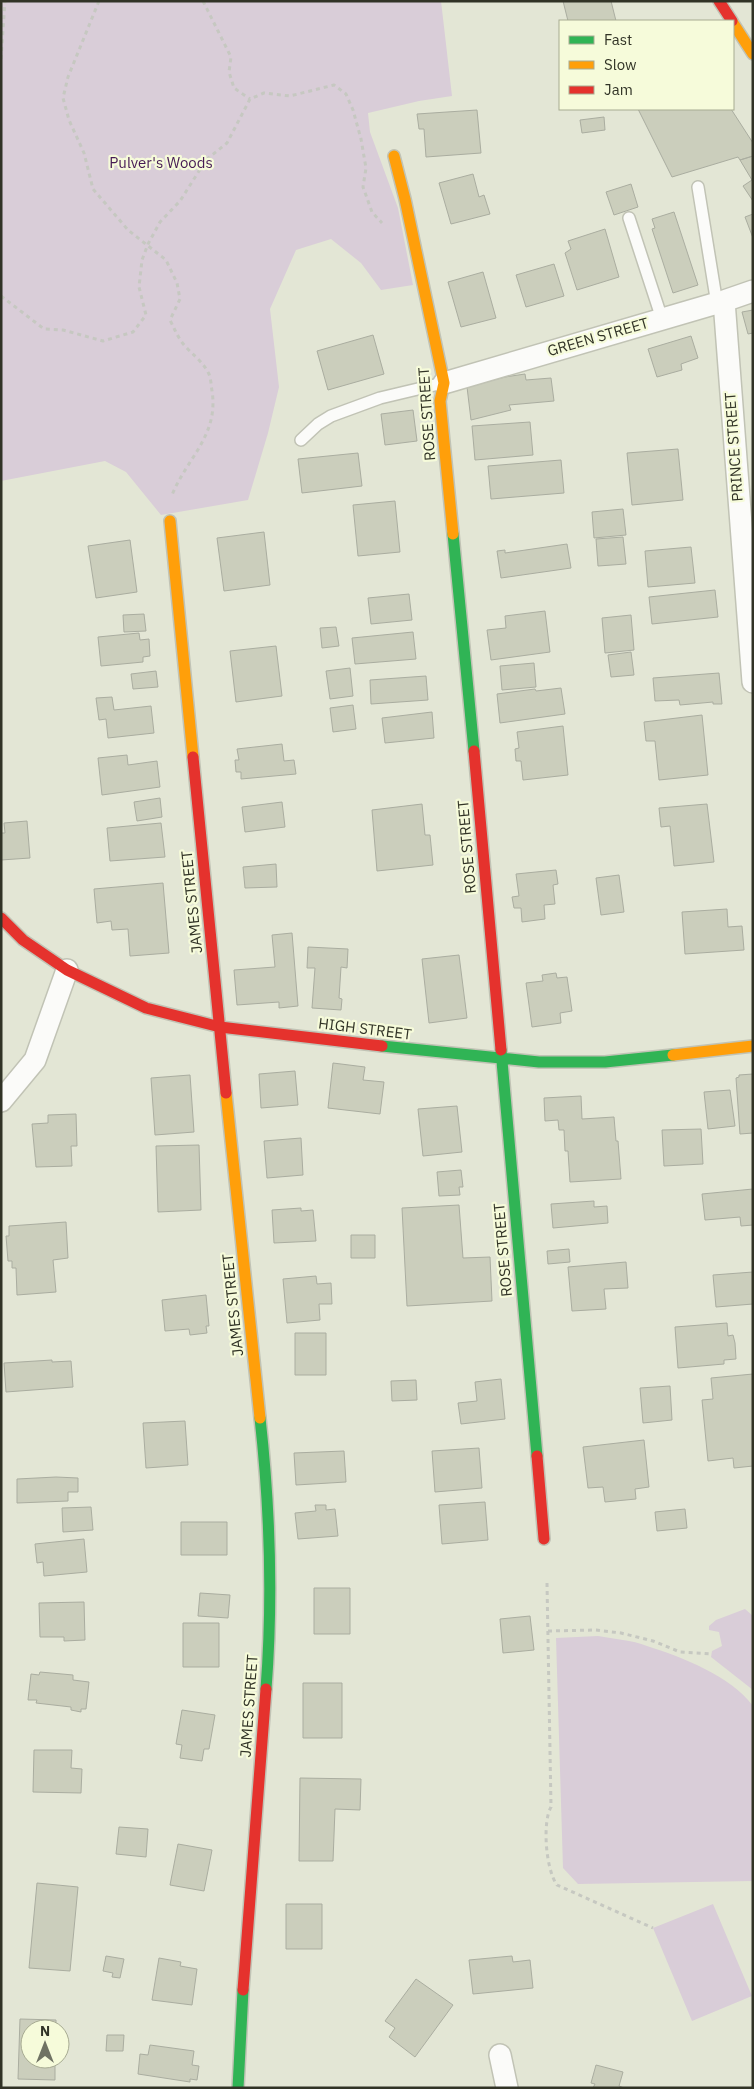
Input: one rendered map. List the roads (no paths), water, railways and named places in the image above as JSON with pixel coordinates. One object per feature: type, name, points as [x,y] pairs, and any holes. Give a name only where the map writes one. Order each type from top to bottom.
[{"type":"street","points":[[718,1],[731,20]]},
{"type":"street","points":[[734,24],[748,36],[753,54]]},
{"type":"street","name":"ROSE STREET","points":[[394,156],[444,383],[440,401],[473,735],[544,1540]]},
{"type":"street","name":"GREEN STREET","points":[[444,383],[753,291]]},
{"type":"street","name":"PRINCE STREET","points":[[720,302],[753,682]]},
{"type":"street","name":"JAMES STREET","points":[[170,521],[270,1531],[270,1613],[267,1671],[245,1954],[238,2088]]},
{"type":"street","name":"HIGH STREET","points":[[1,918],[23,940],[67,970],[146,1008],[220,1027],[539,1062],[604,1062],[753,1046]]},
{"type":"street","points":[[1,1101],[35,1060],[67,970]]},
{"type":"street","points":[[500,2055],[507,2088]]},
{"type":"lane","points":[[698,187],[720,302]]},
{"type":"lane","points":[[629,218],[662,319]]},
{"type":"lane","points":[[300,440],[318,424],[331,416],[380,398],[444,383]]},
{"type":"park label","name":"Pulver's Woods","points":[[161,163]]}]
